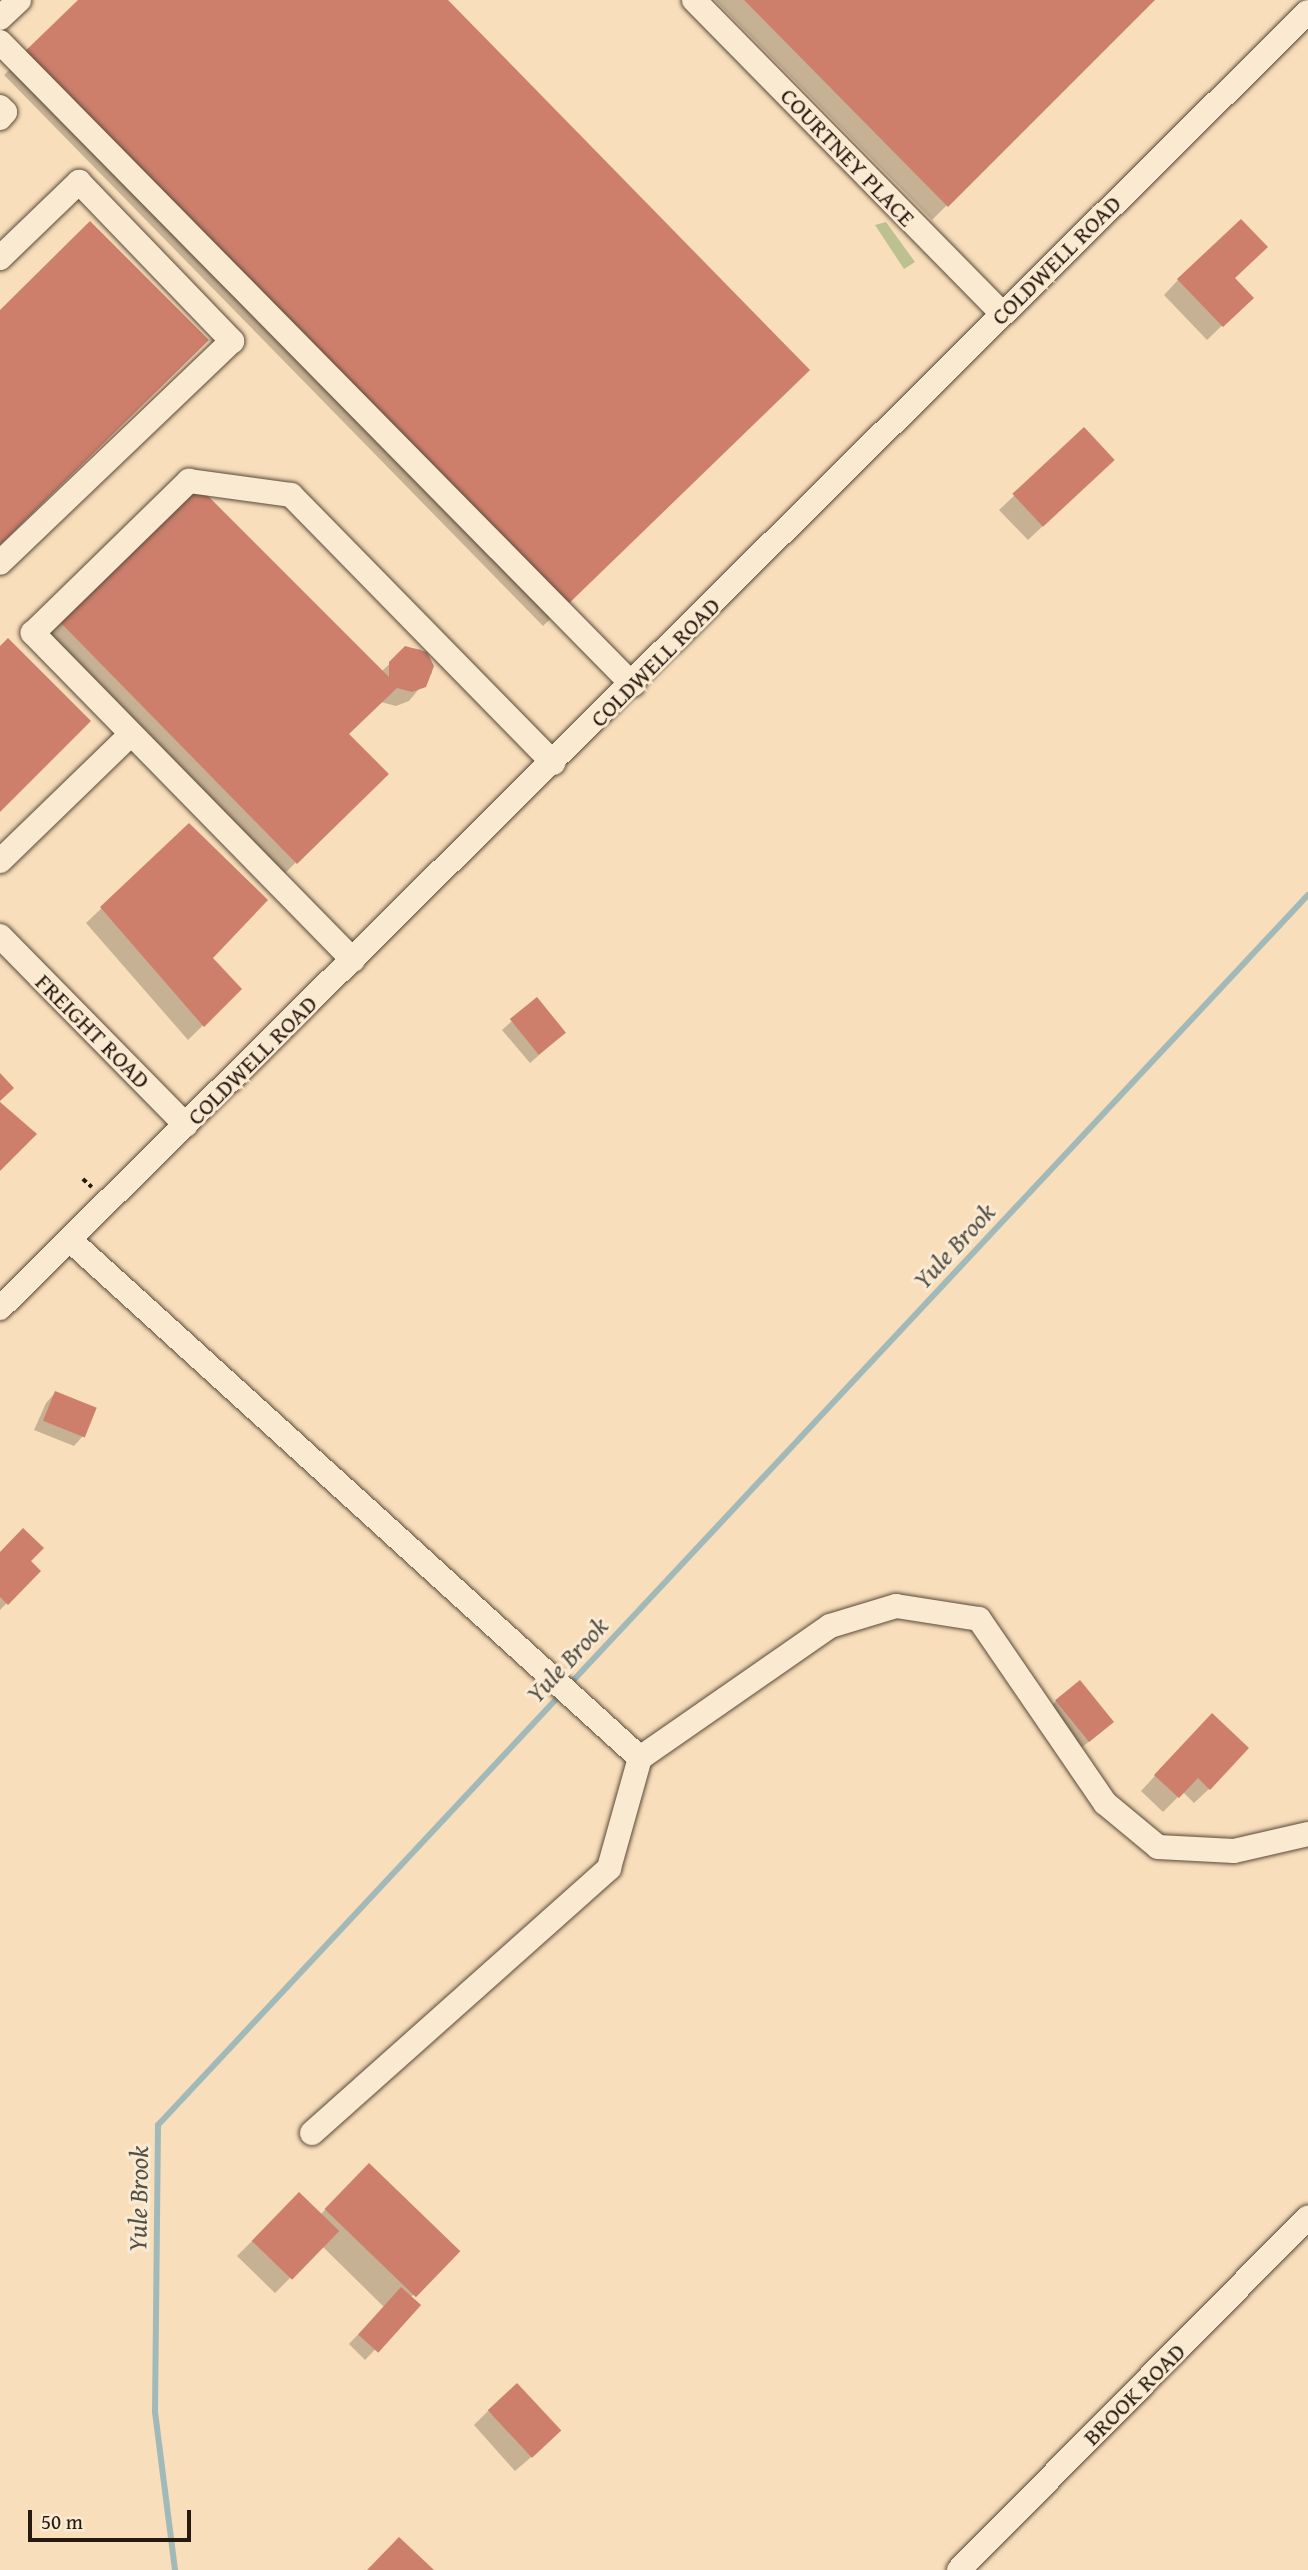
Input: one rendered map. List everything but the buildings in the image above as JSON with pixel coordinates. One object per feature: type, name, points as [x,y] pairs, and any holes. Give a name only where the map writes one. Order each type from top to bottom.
[{"type":"street","points":[[0,18],[19,0]]},
{"type":"street","name":"COURTNEY PLACE","points":[[694,0],[1002,313]]},
{"type":"street","name":"COLDWELL ROAD","points":[[1,1304],[633,685],[1002,313],[1308,12]]},
{"type":"street","points":[[0,42],[633,685]]},
{"type":"street","points":[[0,107],[5,112],[0,118]]},
{"type":"street","points":[[0,258],[79,182],[232,341],[0,563]]},
{"type":"street","points":[[353,960],[33,633],[188,481],[291,495],[553,763]]},
{"type":"street","points":[[0,861],[131,733]]},
{"type":"street","name":"FREIGHT ROAD","points":[[0,936],[186,1125]]},
{"type":"street","points":[[69,1240],[640,1758]]},
{"type":"street","points":[[312,2133],[609,1868],[640,1758],[831,1626],[896,1606],[979,1619],[1105,1803],[1158,1847],[1234,1851],[1308,1834]]},
{"type":"street","name":"BROOK ROAD","points":[[959,2570],[1308,2217]]},
{"type":"green space","points":[[886,222],[915,262],[904,269],[875,225]]},
{"type":"waterway","name":"Yule Brook","points":[[568,1686],[1308,895]]},
{"type":"waterway","name":"Yule Brook","points":[[175,2570],[155,2412],[158,2125],[561,1694]]}]
